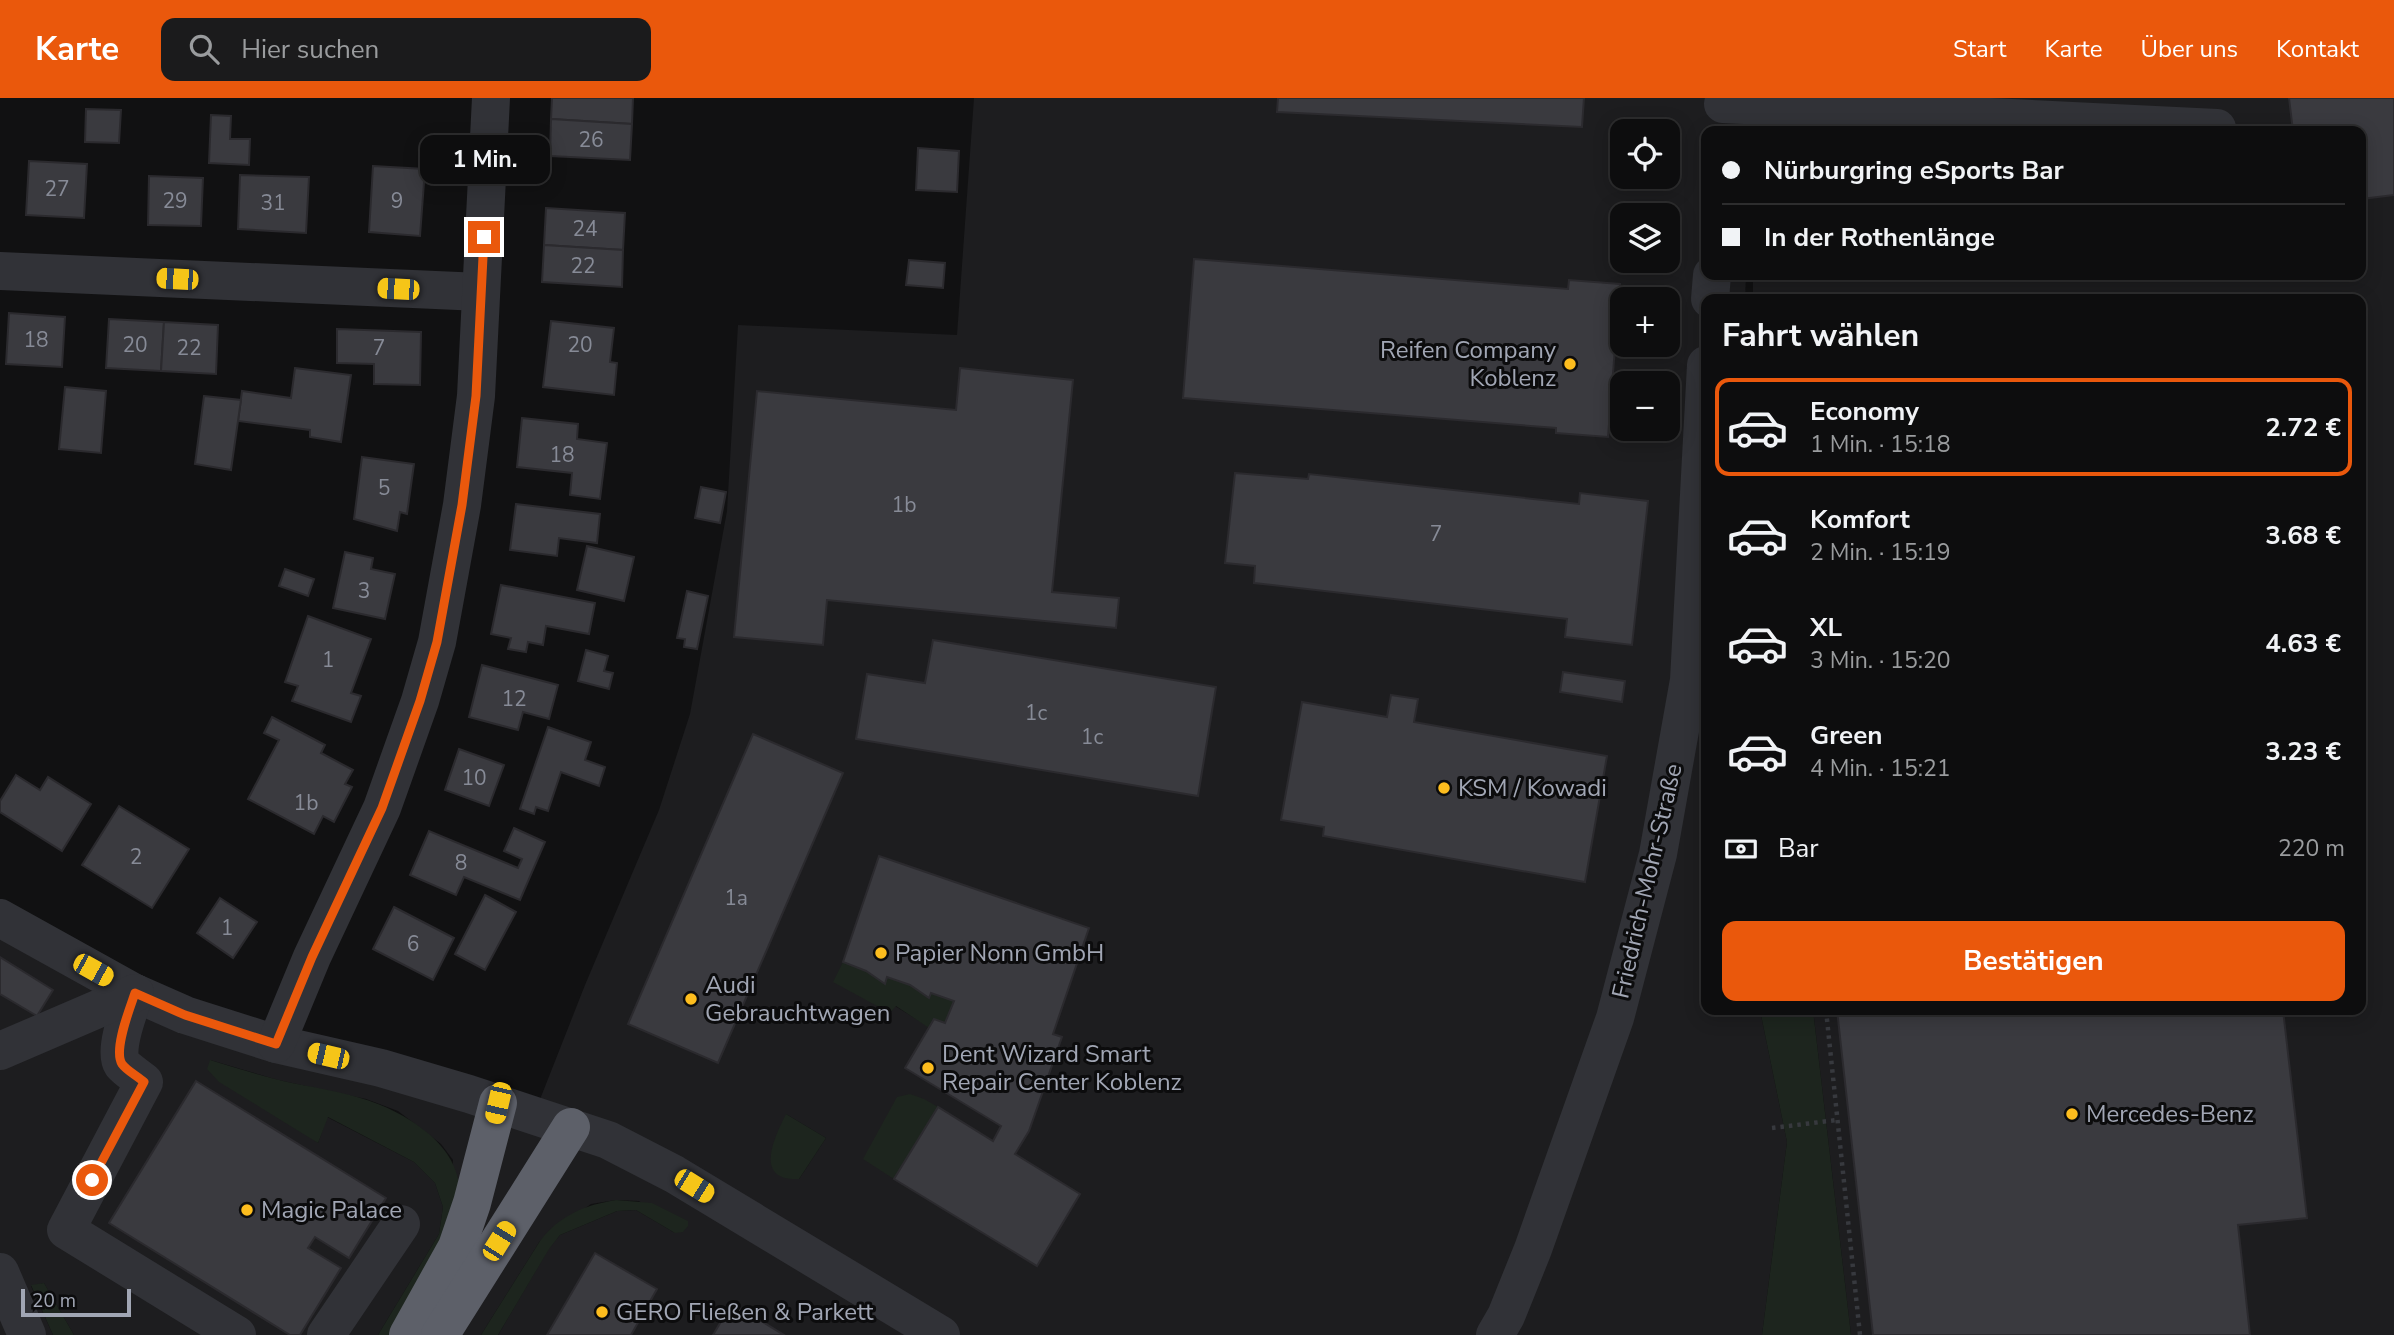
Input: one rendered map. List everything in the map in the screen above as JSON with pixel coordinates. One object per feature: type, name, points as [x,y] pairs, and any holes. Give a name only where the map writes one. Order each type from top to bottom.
[{"type":"highway","points":[[408,1335],[457,1247],[476,1190],[498,1103]]},
{"type":"highway","points":[[440,1335],[571,1126]]},
{"type":"street","points":[[276,1044],[312,957],[382,808],[420,701],[433,654],[462,505],[476,396],[491,98]]},
{"type":"street","points":[[1723,111],[2159,126]]},
{"type":"street","points":[[0,271],[481,292]]},
{"type":"street","name":"Friedrich-Mohr-Straße","points":[[1496,1335],[1533,1249],[1615,1018],[1658,854],[1689,680],[1701,458]]},
{"type":"street","points":[[0,918],[135,993],[185,1015],[276,1044],[381,1068],[571,1126],[608,1140],[674,1174],[941,1335]]},
{"type":"street","points":[[0,1051],[135,993]]},
{"type":"street","points":[[135,993],[122,1034],[119,1054],[122,1063],[144,1082],[66,1230],[237,1335]]},
{"type":"street","points":[[326,1335],[401,1224]]},
{"type":"street","points":[[0,1272],[27,1335]]},
{"type":"path","points":[[1827,1015],[1860,1335]]},
{"type":"path","points":[[1772,1128],[1838,1120]]},
{"type":"shaded area","points":[[974,98],[2394,98],[2394,1335],[1851,1335],[1814,1015],[2366,1015],[2366,294],[1753,294],[1753,280],[2366,280],[2366,126],[1701,126],[1701,280],[1746,280],[1745,294],[1701,294],[1701,1015],[1761,1015],[1787,1142],[1762,1335],[498,1335],[549,1248],[560,1235],[617,1211],[636,1210],[675,1233],[639,1201],[616,1200],[591,1204],[540,1241],[481,1335],[397,1335],[449,1245],[453,1160],[441,1144],[398,1111],[366,1099],[278,1080],[210,1060],[318,1143],[327,1117],[414,1162],[435,1183],[443,1207],[439,1234],[378,1335],[74,1335],[44,1283],[31,1286],[53,1335],[0,1335],[0,915],[136,991],[537,1107],[659,810],[690,714],[727,511],[738,325],[957,335]],"holes":[[[866,971],[929,998],[931,993],[934,1019],[929,1027],[895,1006],[890,1013]],[[786,1114],[826,1138],[799,1179]]]},
{"type":"shaded area","points":[[843,962],[910,985],[929,998],[931,993],[954,1001],[945,1023],[934,1020],[929,1028],[896,1006],[890,1013],[833,982]]},
{"type":"shaded area","points":[[1761,1015],[1814,1015],[1851,1335],[1762,1335],[1787,1142]]},
{"type":"shaded area","points":[[210,1060],[274,1079],[342,1093],[395,1111],[429,1134],[449,1157],[457,1174],[460,1205],[397,1335],[378,1335],[439,1234],[443,1207],[435,1183],[414,1162],[328,1117],[318,1143],[219,1082],[207,1069]]},
{"type":"shaded area","points":[[910,1094],[938,1107],[894,1179],[863,1159],[897,1097]]},
{"type":"shaded area","points":[[786,1114],[826,1138],[799,1179],[785,1178],[776,1173],[772,1166],[773,1146]]},
{"type":"shaded area","points":[[616,1200],[652,1203],[688,1221],[688,1226],[683,1232],[675,1233],[636,1210],[617,1211],[560,1235],[498,1335],[481,1335],[540,1241],[556,1224],[594,1205]]},
{"type":"shaded area","points":[[44,1283],[74,1335],[53,1335],[31,1285]]},
{"type":"building","points":[[552,98],[633,98],[632,124],[551,119]]},
{"type":"building","points":[[1278,98],[1584,98],[1582,127],[1277,112]]},
{"type":"building","points":[[2289,98],[2394,98],[2394,195],[2366,198],[2366,126],[2292,126]]},
{"type":"building","points":[[86,109],[121,110],[119,143],[85,142]]},
{"type":"building","points":[[211,115],[231,116],[230,139],[250,139],[249,165],[209,163]]},
{"type":"building","points":[[551,119],[632,124],[630,160],[550,156]]},
{"type":"building","points":[[918,148],[959,151],[957,192],[916,190]]},
{"type":"building","points":[[29,161],[87,164],[84,218],[26,215]]},
{"type":"building","points":[[373,166],[425,169],[420,236],[369,232]]},
{"type":"building","points":[[240,175],[309,177],[306,233],[238,229]]},
{"type":"building","points":[[149,176],[203,178],[201,226],[148,225]]},
{"type":"building","points":[[546,208],[625,213],[623,250],[544,245]]},
{"type":"building","points":[[544,245],[623,250],[622,287],[542,282]]},
{"type":"building","points":[[1194,259],[1568,289],[1569,280],[1620,284],[1620,287],[1610,287],[1610,357],[1614,357],[1613,371],[1610,371],[1608,437],[1556,433],[1556,428],[1183,398]]},
{"type":"building","points":[[909,260],[945,263],[943,288],[906,285]]},
{"type":"building","points":[[9,313],[65,317],[62,367],[6,364]]},
{"type":"building","points":[[109,319],[164,322],[161,371],[106,368]]},
{"type":"building","points":[[551,321],[614,328],[610,362],[617,363],[614,395],[543,387]]},
{"type":"building","points":[[164,322],[218,325],[216,374],[161,371]]},
{"type":"building","points":[[337,329],[421,332],[420,385],[374,384],[374,364],[337,363]]},
{"type":"building","points":[[295,368],[351,375],[341,442],[310,437],[310,430],[238,421],[242,391],[291,398]]},
{"type":"building","points":[[960,368],[1073,380],[1052,592],[1119,598],[1116,628],[827,600],[823,645],[734,637],[757,391],[956,410]]},
{"type":"building","points":[[65,387],[106,391],[101,453],[59,449]]},
{"type":"building","points":[[204,396],[241,400],[231,470],[195,464]]},
{"type":"building","points":[[522,418],[578,424],[577,439],[607,443],[600,499],[570,495],[572,473],[517,467]]},
{"type":"building","points":[[362,457],[414,464],[407,514],[400,512],[397,531],[354,519]]},
{"type":"building","points":[[1235,473],[1308,479],[1309,474],[1579,504],[1580,493],[1648,501],[1632,645],[1565,637],[1567,619],[1254,583],[1255,566],[1225,563]]},
{"type":"building","points":[[701,487],[726,492],[720,523],[695,518]]},
{"type":"building","points":[[516,504],[600,514],[597,543],[559,538],[557,556],[510,550]]},
{"type":"building","points":[[587,546],[634,557],[624,601],[577,590]]},
{"type":"building","points":[[345,552],[373,558],[371,569],[395,574],[385,619],[333,608]]},
{"type":"building","points":[[285,569],[314,579],[308,596],[279,586]]},
{"type":"building","points":[[501,585],[595,603],[589,634],[546,626],[543,645],[528,642],[526,652],[508,649],[511,638],[491,634]]},
{"type":"building","points":[[687,591],[708,596],[697,649],[684,647],[685,639],[677,638]]},
{"type":"building","points":[[308,616],[371,639],[351,693],[361,696],[351,722],[292,701],[298,686],[285,682]]},
{"type":"building","points":[[933,640],[1216,687],[1198,796],[856,739],[867,674],[925,683]]},
{"type":"building","points":[[586,650],[608,656],[604,671],[613,673],[609,689],[578,681]]},
{"type":"building","points":[[482,665],[558,685],[549,719],[523,712],[518,730],[469,717]]},
{"type":"building","points":[[1563,672],[1625,681],[1622,702],[1560,692]]},
{"type":"building","name":"KSM / Kowadi","points":[[1391,695],[1418,699],[1414,722],[1607,756],[1585,882],[1323,836],[1324,827],[1281,820],[1302,702],[1387,717]]},
{"type":"building","points":[[272,717],[325,745],[321,753],[353,770],[345,784],[352,787],[334,822],[323,816],[314,834],[248,799],[279,740],[264,733]]},
{"type":"building","points":[[548,727],[591,742],[585,760],[605,767],[599,786],[561,772],[548,811],[536,807],[534,814],[520,809]]},
{"type":"building","points":[[753,734],[843,773],[718,1063],[628,1024]]},
{"type":"building","points":[[459,749],[504,765],[489,806],[445,790]]},
{"type":"building","points":[[16,775],[40,790],[48,777],[91,804],[62,851],[0,812],[0,801]]},
{"type":"building","points":[[119,806],[189,849],[152,908],[82,865]]},
{"type":"building","points":[[514,828],[545,842],[520,900],[464,877],[456,895],[410,875],[429,831],[518,868],[522,859],[504,851]]},
{"type":"building","points":[[879,856],[1089,928],[1053,1034],[1062,1037],[1029,1131],[1015,1154],[1080,1194],[1037,1266],[894,1179],[938,1107],[993,1141],[1001,1126],[905,1068],[934,1019],[945,1023],[954,1001],[931,993],[929,998],[910,985],[887,977],[885,984],[866,971],[843,962]]},
{"type":"building","points":[[485,895],[516,912],[485,970],[455,954]]},
{"type":"building","points":[[220,898],[257,922],[233,958],[197,933]]},
{"type":"building","points":[[394,907],[454,938],[433,980],[373,949]]},
{"type":"building","points":[[0,957],[53,990],[37,1016],[0,994]]},
{"type":"building","name":"Mercedes-Benz","points":[[1838,1015],[2284,1015],[2307,1218],[2238,1225],[2250,1335],[1873,1335]]},
{"type":"building","name":"Magic Palace","points":[[196,1081],[386,1198],[349,1258],[315,1237],[308,1248],[341,1268],[300,1335],[290,1335],[109,1223]]},
{"type":"building","name":"GERO Fließen & Parkett","points":[[595,1253],[657,1289],[631,1335],[547,1335]]},
{"type":"building","points":[[732,1303],[784,1335],[713,1335]]},
{"type":"place","name":"Reifen Company Koblenz","points":[[1570,364]]},
{"type":"place","name":"KSM / Kowadi","points":[[1444,788]]},
{"type":"place","name":"Papier Nonn GmbH","points":[[881,953]]},
{"type":"place","name":"Audi Gebrauchtwagen","points":[[691,999]]},
{"type":"place","name":"Dent Wizard Smart Repair Center Koblenz","points":[[928,1068]]},
{"type":"place","name":"Mercedes-Benz","points":[[2072,1114]]},
{"type":"place","name":"Magic Palace","points":[[247,1210]]},
{"type":"place","name":"GERO Fließen & Parkett","points":[[602,1312]]},
{"type":"route","points":[[92,1180],[144,1082],[122,1063],[119,1054],[122,1034],[135,993],[185,1015],[276,1044],[312,957],[382,808],[420,701],[437,642],[450,573],[476,396],[484,237]]}]
